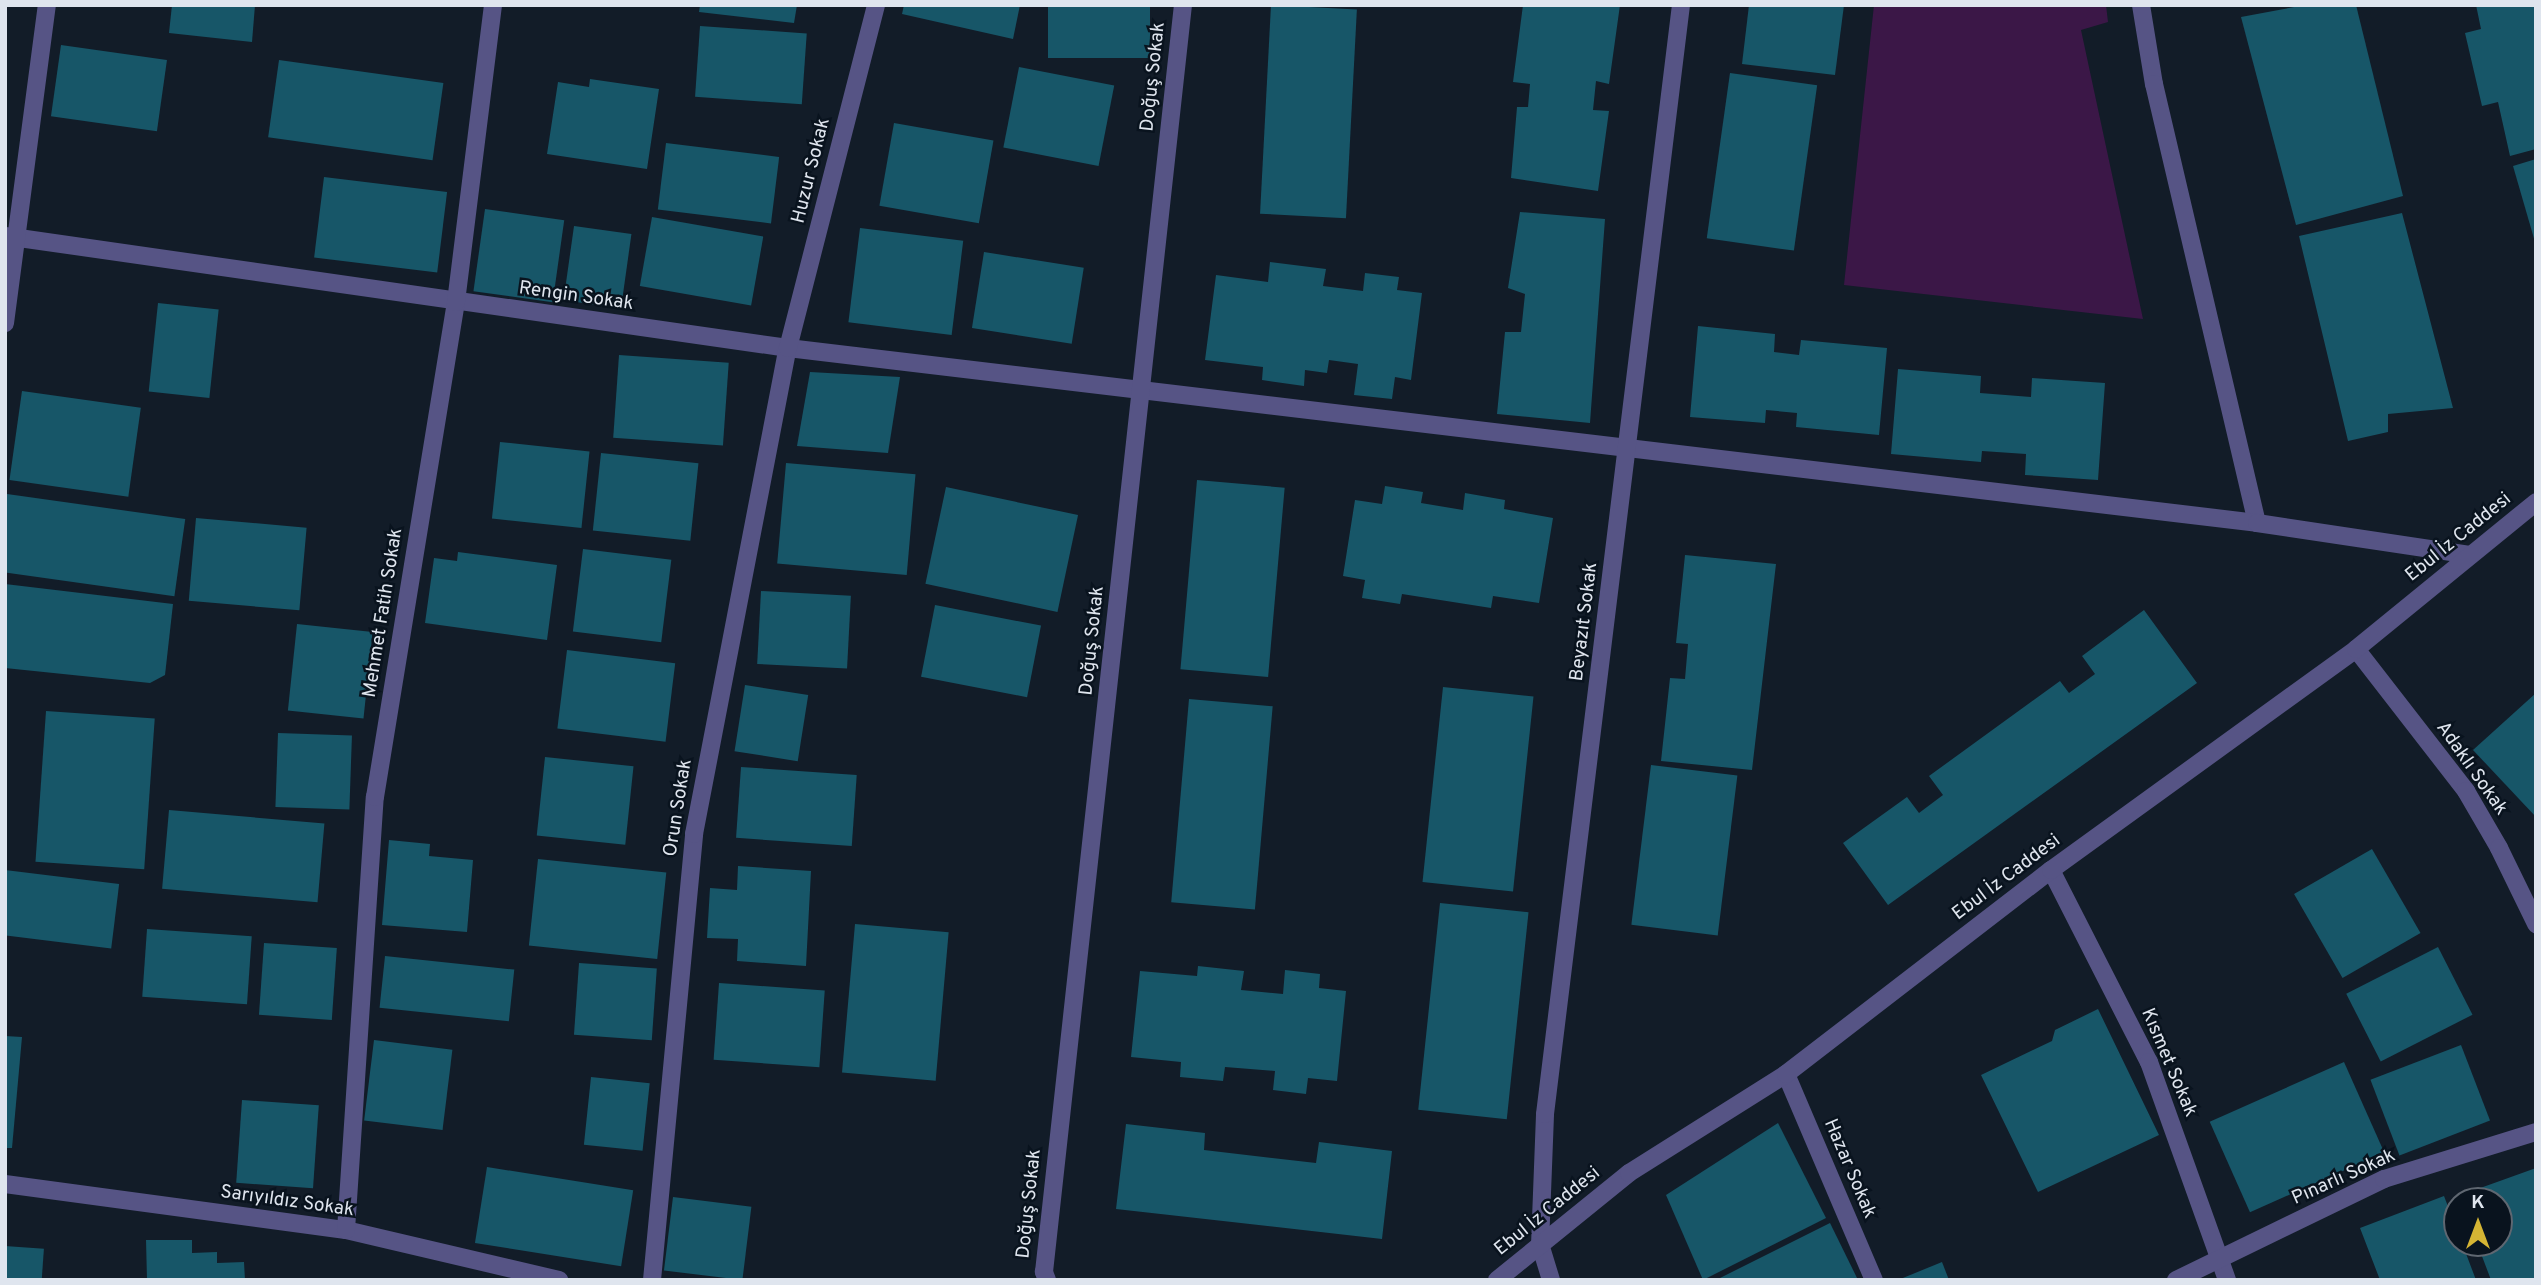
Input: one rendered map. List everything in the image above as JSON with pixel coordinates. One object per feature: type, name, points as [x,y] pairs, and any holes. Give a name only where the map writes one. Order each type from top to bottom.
[{"type":"street","points":[[5,323],[11,236],[47,5]]},
{"type":"street","name":"Mehmet Fatih Sokak","points":[[346,1230],[375,797],[456,302],[493,5]]},
{"type":"street","name":"Huzur Sokak","points":[[788,348],[876,5]]},
{"type":"street","name":"Doğuş Sokak","points":[[1047,1280],[1044,1272],[1143,389],[1183,5]]},
{"type":"street","name":"Beyazıt Sokak","points":[[1550,1280],[1540,1245],[1545,1114],[1681,5]]},
{"type":"street","points":[[2141,5],[2154,84],[2257,523]]},
{"type":"street","name":"Rengin Sokak","points":[[11,236],[788,348],[2257,523],[2470,555]]},
{"type":"street","name":"Orun Sokak","points":[[652,1280],[694,834],[788,348]]},
{"type":"street","name":"Ebul İz Caddesi","points":[[1497,1280],[1629,1173],[1786,1074],[2051,870],[2356,649],[2536,502]]},
{"type":"street","name":"Adaklı Sokak","points":[[2356,649],[2466,792],[2499,848],[2536,924]]},
{"type":"street","name":"Kısmet Sokak","points":[[2051,870],[2149,1062],[2227,1280]]},
{"type":"street","name":"Hazar Sokak","points":[[1786,1074],[1874,1280]]},
{"type":"street","name":"Pınarlı Sokak","points":[[2176,1280],[2384,1179],[2536,1132]]},
{"type":"street","name":"Sarıyıldız Sokak","points":[[5,1184],[346,1230],[559,1280]]},
{"type":"shaded area","points":[[1874,5],[2106,5],[2108,22],[2081,30],[2143,319],[1844,285]]},
{"type":"building","points":[[172,5],[255,5],[252,42],[169,33]]},
{"type":"building","points":[[700,5],[797,5],[794,23],[699,12]]},
{"type":"building","points":[[904,5],[1020,5],[1013,39],[902,14]]},
{"type":"building","points":[[1048,5],[1150,5],[1150,58],[1048,58]]},
{"type":"building","points":[[1271,5],[1357,10],[1346,218],[1260,214]]},
{"type":"building","points":[[1523,5],[1620,5],[1609,84],[1596,81],[1593,110],[1609,111],[1598,191],[1511,178],[1517,107],[1528,107],[1530,84],[1513,82]]},
{"type":"building","points":[[1749,5],[1844,5],[1835,75],[1742,64]]},
{"type":"building","points":[[2305,5],[2356,5],[2403,196],[2296,225],[2241,17]]},
{"type":"building","points":[[2476,5],[2536,5],[2536,149],[2510,156],[2498,102],[2482,106],[2465,33],[2481,29]]},
{"type":"building","points":[[700,26],[807,33],[802,104],[695,97]]},
{"type":"building","points":[[61,45],[167,60],[157,131],[51,116]]},
{"type":"building","points":[[279,60],[443,83],[433,160],[268,137]]},
{"type":"building","points":[[1019,67],[1114,86],[1099,166],[1003,147]]},
{"type":"building","points":[[1730,73],[1817,85],[1794,251],[1707,238]]},
{"type":"building","points":[[590,79],[659,89],[647,169],[547,154],[558,82],[589,87]]},
{"type":"building","points":[[894,123],[993,141],[979,223],[879,206]]},
{"type":"building","points":[[666,143],[779,157],[771,223],[658,210]]},
{"type":"building","points":[[2536,159],[2536,242],[2535,242],[2513,166]]},
{"type":"building","points":[[324,177],[447,192],[437,273],[314,257]]},
{"type":"building","points":[[485,209],[564,220],[553,302],[473,291]]},
{"type":"building","points":[[1520,212],[1605,219],[1590,423],[1497,414],[1505,332],[1521,332],[1525,294],[1508,288]]},
{"type":"building","points":[[2402,213],[2453,408],[2388,414],[2388,432],[2348,441],[2299,236]]},
{"type":"building","points":[[652,217],[763,237],[751,306],[640,286]]},
{"type":"building","points":[[574,226],[631,234],[621,308],[564,300]]},
{"type":"building","points":[[860,228],[963,241],[952,335],[848,322]]},
{"type":"building","points":[[984,252],[1084,268],[1072,344],[972,328]]},
{"type":"building","points":[[1270,262],[1326,269],[1323,286],[1363,291],[1365,273],[1399,277],[1397,290],[1422,293],[1411,380],[1395,377],[1392,399],[1354,395],[1358,364],[1329,360],[1327,373],[1305,370],[1304,386],[1262,380],[1263,367],[1205,360],[1216,275],[1268,282]]},
{"type":"building","points":[[158,303],[219,309],[209,398],[149,392]]},
{"type":"building","points":[[1698,326],[1775,334],[1774,352],[1799,355],[1801,340],[1887,348],[1879,435],[1796,427],[1797,413],[1766,410],[1765,423],[1690,417]]},
{"type":"building","points":[[619,355],[729,363],[723,445],[613,438]]},
{"type":"building","points":[[1898,369],[1981,376],[1980,393],[2031,397],[2032,378],[2105,383],[2098,480],[2025,475],[2026,454],[1982,451],[1981,462],[1891,454]]},
{"type":"building","points":[[810,372],[900,377],[888,453],[797,446]]},
{"type":"building","points":[[22,391],[141,408],[128,497],[9,480]]},
{"type":"building","points":[[500,442],[590,451],[581,528],[492,519]]},
{"type":"building","points":[[601,453],[698,463],[690,541],[593,531]]},
{"type":"building","points":[[786,463],[916,474],[907,575],[777,564]]},
{"type":"building","points":[[1197,480],[1285,488],[1268,677],[1180,669]]},
{"type":"building","points":[[1385,486],[1423,492],[1421,503],[1463,510],[1465,493],[1505,500],[1504,509],[1553,518],[1539,603],[1493,596],[1491,608],[1402,594],[1400,604],[1362,598],[1365,580],[1343,576],[1355,500],[1382,504]]},
{"type":"building","points":[[946,487],[1078,515],[1057,612],[925,584]]},
{"type":"building","points":[[7,494],[185,519],[174,596],[5,572]]},
{"type":"building","points":[[196,518],[307,528],[299,610],[189,601]]},
{"type":"building","points":[[583,549],[671,560],[661,642],[573,631]]},
{"type":"building","points":[[458,552],[557,565],[547,640],[425,623],[434,558],[457,561]]},
{"type":"building","points":[[1685,555],[1776,564],[1752,770],[1661,761],[1670,678],[1685,679],[1688,644],[1676,643]]},
{"type":"building","points":[[5,584],[173,604],[165,675],[150,683],[5,668]]},
{"type":"building","points":[[761,591],[851,596],[847,669],[757,664]]},
{"type":"building","points":[[935,605],[1041,626],[1027,697],[921,677]]},
{"type":"building","points":[[2144,610],[2197,683],[1888,905],[1843,843],[1907,797],[1919,813],[1943,795],[1929,776],[2060,681],[2069,693],[2095,674],[2082,656]]},
{"type":"building","points":[[297,624],[373,632],[363,718],[288,711]]},
{"type":"building","points":[[567,650],[675,663],[666,742],[557,728]]},
{"type":"building","points":[[745,685],[808,695],[798,761],[735,751]]},
{"type":"building","points":[[1443,687],[1534,697],[1513,891],[1423,882]]},
{"type":"building","points":[[2536,693],[2536,817],[2473,750]]},
{"type":"building","points":[[1189,699],[1273,706],[1255,910],[1171,902]]},
{"type":"building","points":[[46,711],[155,719],[144,869],[35,862]]},
{"type":"building","points":[[278,733],[352,736],[349,810],[275,807]]},
{"type":"building","points":[[545,757],[634,766],[625,845],[537,836]]},
{"type":"building","points":[[1651,765],[1737,776],[1718,935],[1631,925]]},
{"type":"building","points":[[741,767],[857,775],[852,846],[736,838]]},
{"type":"building","points":[[169,810],[324,824],[318,902],[162,889]]},
{"type":"building","points":[[389,840],[430,844],[429,856],[473,860],[467,932],[382,925]]},
{"type":"building","points":[[2372,849],[2420,933],[2343,978],[2294,894]]},
{"type":"building","points":[[538,859],[666,872],[657,959],[529,946]]},
{"type":"building","points":[[738,866],[811,871],[806,966],[737,961],[738,939],[707,938],[710,888],[737,890]]},
{"type":"building","points":[[5,870],[119,884],[111,949],[5,935]]},
{"type":"building","points":[[1440,903],[1529,912],[1507,1119],[1418,1110]]},
{"type":"building","points":[[855,924],[949,932],[936,1081],[842,1072]]},
{"type":"building","points":[[147,929],[252,936],[247,1004],[142,997]]},
{"type":"building","points":[[264,943],[337,948],[332,1020],[259,1015]]},
{"type":"building","points":[[2438,947],[2473,1015],[2381,1061],[2346,994]]},
{"type":"building","points":[[385,956],[514,970],[509,1021],[380,1008]]},
{"type":"building","points":[[579,963],[657,968],[652,1040],[574,1035]]},
{"type":"building","points":[[1198,966],[1244,971],[1241,990],[1283,994],[1285,970],[1320,974],[1319,988],[1346,991],[1337,1081],[1308,1078],[1306,1094],[1273,1090],[1275,1071],[1225,1067],[1223,1081],[1180,1077],[1181,1062],[1131,1057],[1140,971],[1197,976]]},
{"type":"building","points":[[719,983],[825,990],[819,1067],[714,1060]]},
{"type":"building","points":[[2098,1009],[2159,1135],[2038,1192],[1981,1075],[2052,1041],[2055,1030]]},
{"type":"building","points":[[5,1036],[22,1037],[12,1148],[5,1148]]},
{"type":"building","points":[[374,1040],[452,1050],[443,1130],[364,1120]]},
{"type":"building","points":[[2461,1045],[2490,1121],[2399,1155],[2370,1080]]},
{"type":"building","points":[[2344,1062],[2384,1152],[2250,1212],[2210,1122]]},
{"type":"building","points":[[591,1077],[650,1083],[643,1151],[584,1145]]},
{"type":"building","points":[[242,1100],[319,1105],[313,1188],[236,1183]]},
{"type":"building","points":[[1778,1123],[1826,1218],[1703,1280],[1666,1195]]},
{"type":"building","points":[[1126,1124],[1205,1133],[1204,1150],[1316,1163],[1319,1142],[1392,1151],[1382,1239],[1116,1209]]},
{"type":"building","points":[[487,1167],[633,1190],[621,1266],[475,1243]]},
{"type":"building","points":[[2536,1168],[2536,1280],[2491,1280],[2482,1257],[2513,1257],[2513,1187],[2483,1187]]},
{"type":"building","points":[[2443,1196],[2443,1257],[2467,1257],[2476,1280],[2380,1280],[2360,1228]]},
{"type":"building","points":[[673,1197],[751,1207],[742,1280],[664,1270]]},
{"type":"building","points":[[1830,1223],[1858,1280],[1716,1280]]},
{"type":"building","points":[[146,1240],[192,1240],[192,1253],[217,1252],[217,1263],[244,1262],[245,1280],[147,1280]]},
{"type":"building","points":[[5,1246],[44,1249],[42,1280],[5,1280]]},
{"type":"building","points":[[1942,1262],[1949,1280],[1898,1280]]}]
